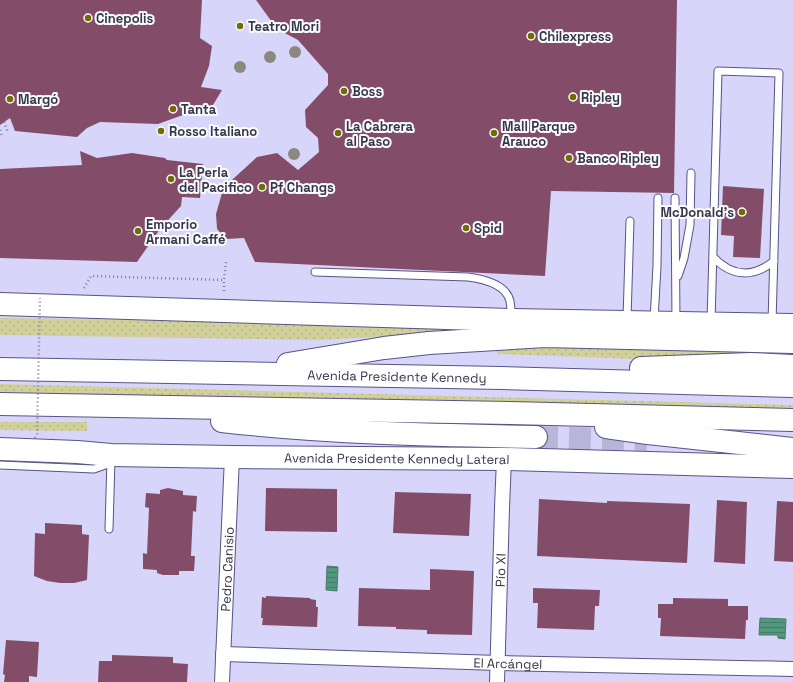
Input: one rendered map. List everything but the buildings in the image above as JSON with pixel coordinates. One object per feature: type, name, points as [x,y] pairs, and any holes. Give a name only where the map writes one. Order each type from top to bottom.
[{"type":"main road","points":[[0,304],[512,320],[782,325]]},
{"type":"main road","points":[[235,373],[384,348],[469,340],[545,336],[793,342]]},
{"type":"main road","points":[[502,378],[621,369],[751,364],[793,366]]},
{"type":"main road","name":"Avenida Presidente Kennedy","points":[[0,370],[502,378],[793,386]]},
{"type":"main road","points":[[0,404],[510,413],[793,420]]},
{"type":"main road","points":[[120,407],[223,421],[291,428],[378,433],[536,437]]},
{"type":"main road","points":[[510,413],[648,433],[793,449]]},
{"type":"main road","name":"Avenida Presidente Kennedy Lateral","points":[[0,449],[77,452],[111,459],[232,457],[504,459],[793,467]]},
{"type":"street","name":"Pedro Canisio","points":[[222,682],[232,457]]},
{"type":"street","name":"Pío XI","points":[[497,682],[504,459]]},
{"type":"street","name":"El Arcángel","points":[[223,654],[793,669]]},
{"type":"lane","points":[[711,324],[718,71],[779,73],[774,261],[782,325]]},
{"type":"lane","points":[[676,282],[684,258],[690,225],[690,173]]},
{"type":"lane","points":[[654,323],[658,198]]},
{"type":"lane","points":[[676,198],[676,323]]},
{"type":"lane","points":[[627,322],[630,221]]},
{"type":"lane","points":[[713,257],[726,268],[742,273],[759,271],[774,261]]},
{"type":"lane","points":[[315,272],[468,277],[486,280],[500,288],[510,300],[512,320]]},
{"type":"lane","points":[[0,465],[94,469],[111,459]]},
{"type":"lane","points":[[109,529],[111,459]]},
{"type":"path","points":[[4,122],[8,133]]},
{"type":"path","points":[[0,130],[2,136]]},
{"type":"path","points":[[225,311],[224,280],[226,262]]},
{"type":"path","points":[[81,294],[91,276],[224,280]]},
{"type":"path","points":[[35,438],[37,434],[40,298]]},
{"type":"shaded area","points":[[0,318],[399,324],[538,328],[319,340],[0,335]]},
{"type":"shaded area","points":[[546,343],[769,353],[693,361],[498,354],[496,351],[496,349]]},
{"type":"shaded area","points":[[0,384],[793,405],[793,413],[0,392]]},
{"type":"shaded area","points":[[0,422],[87,422],[87,431],[0,430]]},
{"type":"shaded area","points":[[327,566],[338,567],[337,591],[326,590]]},
{"type":"shaded area","points":[[760,618],[786,619],[785,639],[778,638],[778,635],[759,635]]},
{"type":"tunnel","points":[[536,437],[647,440]]},
{"type":"place","name":"Cinepolis","points":[[88,18]]},
{"type":"place","name":"Teatro Mori","points":[[240,26]]},
{"type":"place","name":"Chilexpress","points":[[531,36]]},
{"type":"place","name":"Boss","points":[[344,91]]},
{"type":"place","name":"Ripley","points":[[573,97]]},
{"type":"place","name":"Margó","points":[[10,99]]},
{"type":"place","name":"Tanta","points":[[173,109]]},
{"type":"place","name":"Rosso Italiano","points":[[161,131]]},
{"type":"place","name":"La Cabrera al Paso","points":[[338,133]]},
{"type":"place","name":"Mall Parque Arauco","points":[[494,133]]},
{"type":"place","name":"Banco Ripley","points":[[569,158]]},
{"type":"place","name":"La Perla del Pacifico","points":[[171,179]]},
{"type":"place","name":"Pf Changs","points":[[262,187]]},
{"type":"place","name":"McDonald's","points":[[742,212]]},
{"type":"place","name":"Spid","points":[[466,228]]},
{"type":"place","name":"Emporio Armani Caffé","points":[[138,231]]}]
